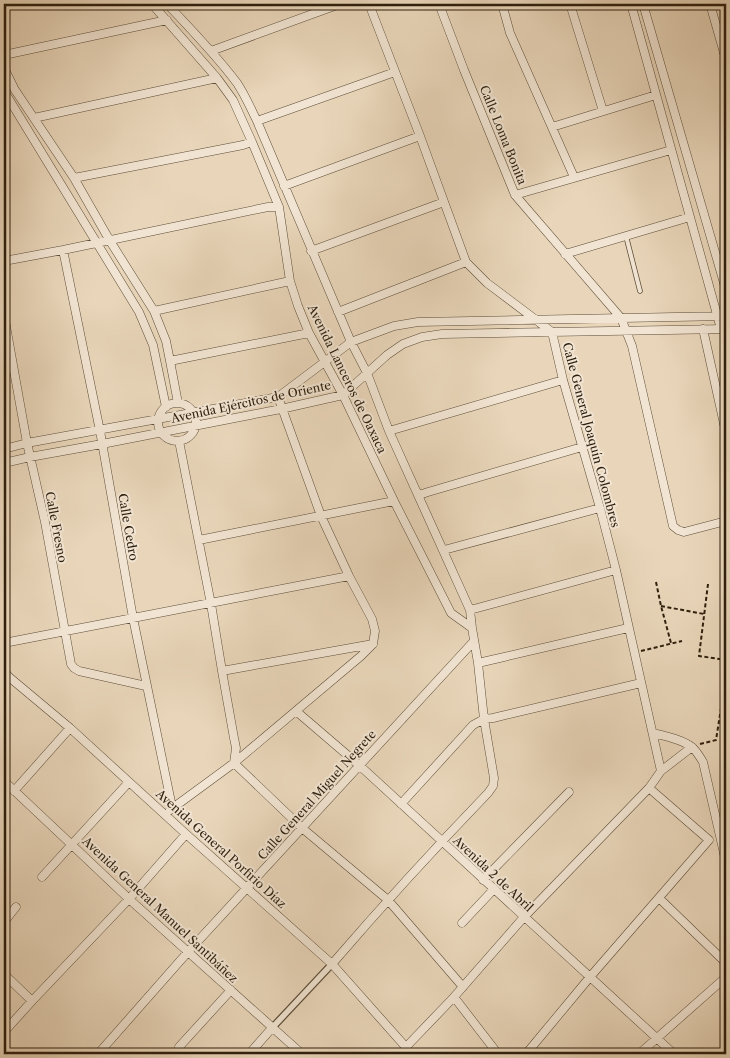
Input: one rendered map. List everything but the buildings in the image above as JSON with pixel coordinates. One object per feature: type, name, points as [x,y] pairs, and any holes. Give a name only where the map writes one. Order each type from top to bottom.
[{"type":"street","name":"Avenida Lanceros de Oaxaca","points":[[152,4],[217,78],[233,100],[279,206],[290,281],[309,333],[343,395],[394,501],[452,613],[472,628]]},
{"type":"street","name":"Avenida Lanceros de Oaxaca","points":[[167,4],[211,51],[238,85],[257,121],[350,342],[367,373],[390,430],[470,610],[484,719],[494,778],[493,786],[488,794],[441,841]]},
{"type":"street","points":[[211,51],[340,4]]},
{"type":"street","name":"Calle General Joaquín Colombres","points":[[369,4],[466,262],[487,282],[552,332],[563,380],[616,570],[661,770]]},
{"type":"street","name":"Calle Loma Bonita","points":[[439,4],[515,195],[621,318],[627,330],[673,526],[684,532],[726,521]]},
{"type":"street","points":[[502,4],[510,32],[574,177]]},
{"type":"street","points":[[570,4],[603,111]]},
{"type":"street","points":[[631,4],[717,316],[724,329]]},
{"type":"street","points":[[643,4],[726,283],[709,286]]},
{"type":"street","points":[[710,4],[726,60]]},
{"type":"street","points":[[4,55],[167,20]]},
{"type":"street","points":[[4,68],[16,90],[74,178],[154,311],[166,341],[178,403]]},
{"type":"street","points":[[257,121],[395,72]]},
{"type":"street","points":[[34,118],[217,78]]},
{"type":"street","points":[[16,90],[5,92],[139,312],[153,345],[166,407]]},
{"type":"street","points":[[552,127],[656,94]]},
{"type":"street","points":[[284,186],[420,136]]},
{"type":"street","points":[[74,178],[252,142]]},
{"type":"street","points":[[42,153],[53,148]]},
{"type":"street","points":[[515,195],[671,150]]},
{"type":"street","points":[[311,251],[444,202]]},
{"type":"street","points":[[4,261],[279,206]]},
{"type":"street","points":[[566,254],[690,217]]},
{"type":"street","name":"Calle Cedro","points":[[63,250],[100,430],[146,686],[172,807]]},
{"type":"street","points":[[338,312],[466,262]]},
{"type":"street","points":[[154,311],[290,281]]},
{"type":"street","name":"Calle Fresno","points":[[4,315],[27,443],[45,522],[71,664],[79,670],[146,686]]},
{"type":"street","name":"Avenida Ejércitos de Oriente","points":[[4,449],[27,443],[278,397],[350,342],[394,326],[418,322],[726,316]]},
{"type":"street","points":[[703,329],[726,433]]},
{"type":"street","name":"Avenida Ejércitos de Oriente","points":[[4,464],[30,457],[282,409],[343,395],[387,355],[403,344],[422,337],[442,334],[724,329]]},
{"type":"street","points":[[170,361],[309,333]]},
{"type":"street","points":[[153,345],[166,341]]},
{"type":"street","points":[[390,430],[563,380]]},
{"type":"street","points":[[165,815],[172,807],[234,763],[373,644],[375,631],[372,619],[349,576],[321,516],[278,397]]},
{"type":"street","points":[[178,403],[187,406],[196,416],[195,430],[188,438],[179,441],[167,438],[161,432],[159,426],[161,412],[166,407],[178,403]]},
{"type":"street","points":[[179,441],[211,604],[236,748],[234,763]]},
{"type":"street","points":[[419,495],[582,447]]},
{"type":"street","points":[[199,540],[394,501]]},
{"type":"street","points":[[444,550],[600,508]]},
{"type":"street","points":[[470,610],[616,570]]},
{"type":"street","points":[[4,643],[349,576]]},
{"type":"street","points":[[478,663],[628,628]]},
{"type":"street","name":"Calle General Miguel Negrete","points":[[98,1054],[359,765],[474,642]]},
{"type":"street","points":[[222,671],[373,644]]},
{"type":"street","name":"Avenida General Porfirio Díaz","points":[[4,671],[8,677],[70,728],[332,964],[412,1054]]},
{"type":"street","points":[[401,804],[473,725],[484,719],[641,684]]},
{"type":"street","name":"Avenida 2 de Abril","points":[[296,711],[359,765],[674,1054]]},
{"type":"street","points":[[14,790],[70,728]]},
{"type":"street","points":[[654,733],[692,747],[703,762],[726,862]]},
{"type":"street","points":[[400,1054],[524,918],[649,788],[661,770],[692,747]]},
{"type":"street","points":[[234,763],[302,828],[388,900],[462,986]]},
{"type":"street","name":"Avenida General Manuel Santibáñez","points":[[4,781],[129,899],[302,1054]]},
{"type":"street","points":[[42,877],[128,782]]},
{"type":"street","points":[[526,1054],[709,840],[649,788]]},
{"type":"street","points":[[483,880],[570,792]]},
{"type":"street","points":[[4,1032],[129,899],[186,834]]},
{"type":"street","points":[[249,1054],[441,841]]},
{"type":"street","points":[[462,923],[494,889]]},
{"type":"street","points":[[659,898],[726,962]]},
{"type":"street","points":[[4,922],[16,907]]},
{"type":"street","points":[[4,974],[32,1001]]},
{"type":"street","points":[[639,1054],[726,977]]},
{"type":"street","points":[[179,1047],[231,990]]},
{"type":"street","points":[[454,997],[498,1054]]},
{"type":"lane","points":[[626,236],[640,291]]},
{"type":"path","points":[[656,582],[671,643]]},
{"type":"path","points":[[708,584],[699,656],[726,660]]},
{"type":"path","points":[[661,606],[704,614]]},
{"type":"path","points":[[634,653],[682,641]]},
{"type":"path","points":[[692,747],[716,740],[726,677]]}]
